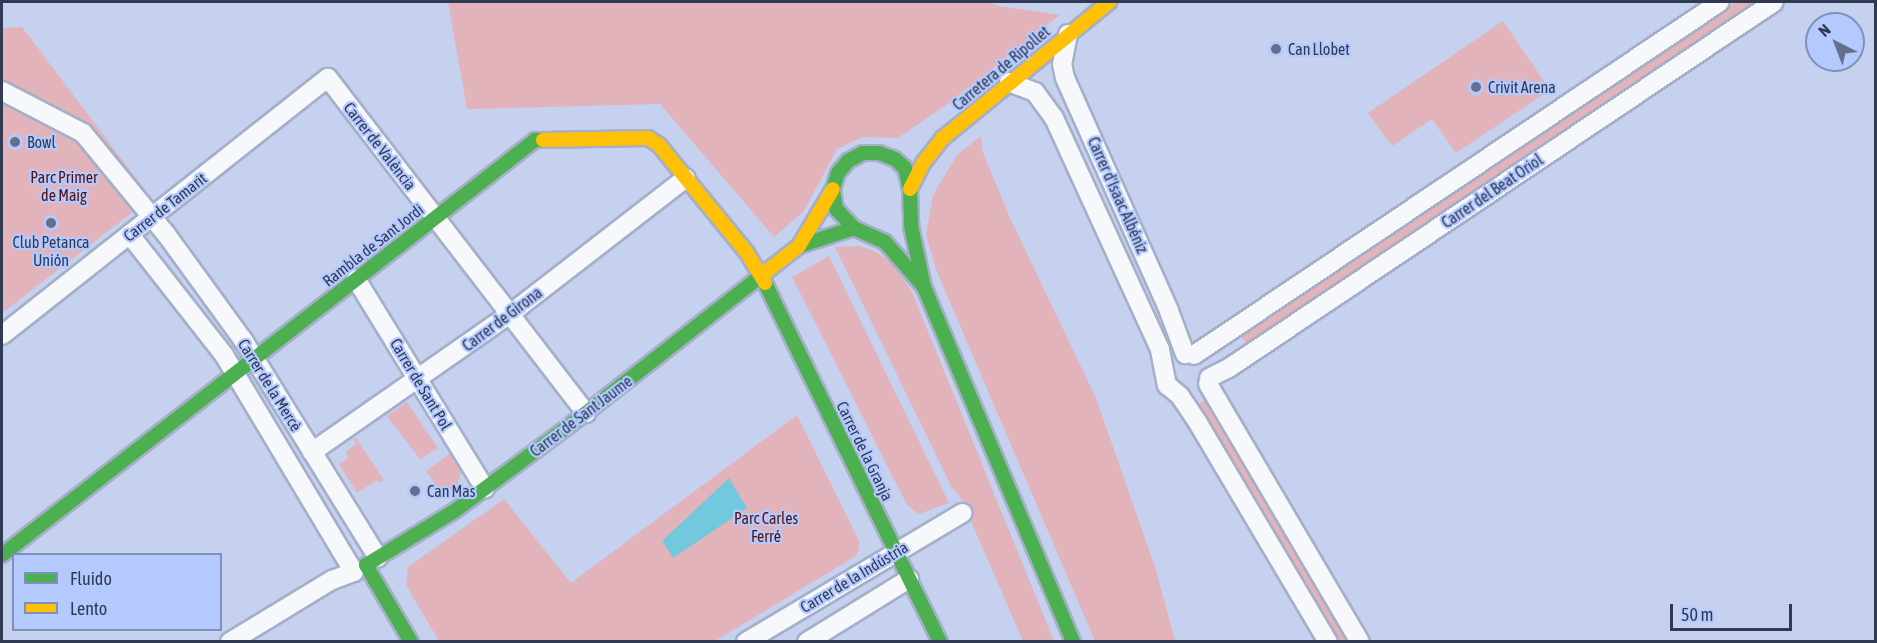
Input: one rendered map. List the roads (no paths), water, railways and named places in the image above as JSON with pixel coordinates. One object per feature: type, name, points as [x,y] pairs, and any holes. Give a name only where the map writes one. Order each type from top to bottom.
[{"type":"street","name":"Carretera de Ripollet","points":[[910,189],[924,162],[943,138],[1109,2]]},
{"type":"street","name":"Carrer del Beat Oriol","points":[[1189,355],[1720,2]]},
{"type":"street","name":"Carrer del Beat Oriol","points":[[1208,381],[1774,2]]},
{"type":"street","name":"Carrer d'Isaac Albéniz","points":[[1068,34],[1062,63],[1065,78],[1189,355],[1204,362],[1208,381],[1360,642]]},
{"type":"street","name":"Carrer de València","points":[[328,78],[586,413]]},
{"type":"street","name":"Carrer de Tamarit","points":[[2,335],[328,78]]},
{"type":"street","name":"Carrer d'Isaac Albéniz","points":[[1009,82],[1035,92],[1054,118],[1160,350],[1170,389],[1180,396],[1204,432],[1328,642]]},
{"type":"street","name":"Carrer de la Mercè","points":[[2,91],[83,133],[152,218],[243,340],[312,452],[366,565]]},
{"type":"street","name":"Rambla de Sant Jordi","points":[[2,555],[535,140],[648,138],[659,145],[747,253],[761,275]]},
{"type":"street","name":"Carretera de Ripollet","points":[[895,159],[943,138]]},
{"type":"street","points":[[924,287],[905,262],[885,242],[870,233],[854,228],[836,209],[833,189],[838,173],[848,161],[863,153],[879,153],[895,159],[905,168],[910,189],[909,208],[924,287],[1072,642]]},
{"type":"street","name":"Carrer de Girona","points":[[312,452],[419,380],[510,314],[686,178]]},
{"type":"street","name":"Carrer de Sant Jaume","points":[[799,246],[833,189]]},
{"type":"street","points":[[870,233],[893,225],[909,208]]},
{"type":"street","name":"Carrer de Sant Jaume","points":[[246,642],[456,510],[586,413],[799,246],[854,228]]},
{"type":"street","name":"Carrer de la Mercè","points":[[130,235],[224,355],[366,565]]},
{"type":"street","name":"Carrer de la Granja","points":[[761,275],[939,642]]},
{"type":"street","name":"Carrer de Sant Pol","points":[[356,279],[485,489]]},
{"type":"street","points":[[1166,374],[1174,359],[1189,355]]},
{"type":"street","points":[[1180,396],[1196,396],[1208,381]]},
{"type":"street","name":"Carrer de la Indústria","points":[[746,642],[962,513]]},
{"type":"street","points":[[366,565],[411,642]]},
{"type":"street","name":"Carrer de Sant Jaume","points":[[230,642],[332,580],[366,565]]},
{"type":"street","name":"Carrer de la Indústria","points":[[807,642],[909,579]]},
{"type":"water","points":[[729,478],[747,508],[673,558],[662,541]]},
{"type":"place","name":"Can Llobet","points":[[1276,49]]},
{"type":"place","name":"Crivit Arena","points":[[1476,87]]},
{"type":"place","name":"Bowl","points":[[15,142]]},
{"type":"place","name":"Club Petanca Unión","points":[[51,223]]},
{"type":"place","name":"Can Mas","points":[[415,491]]},
{"type":"park label","name":"Parc Primer de Maig","points":[[64,186]]},
{"type":"park label","name":"Parc Carles Ferré","points":[[766,527]]}]
